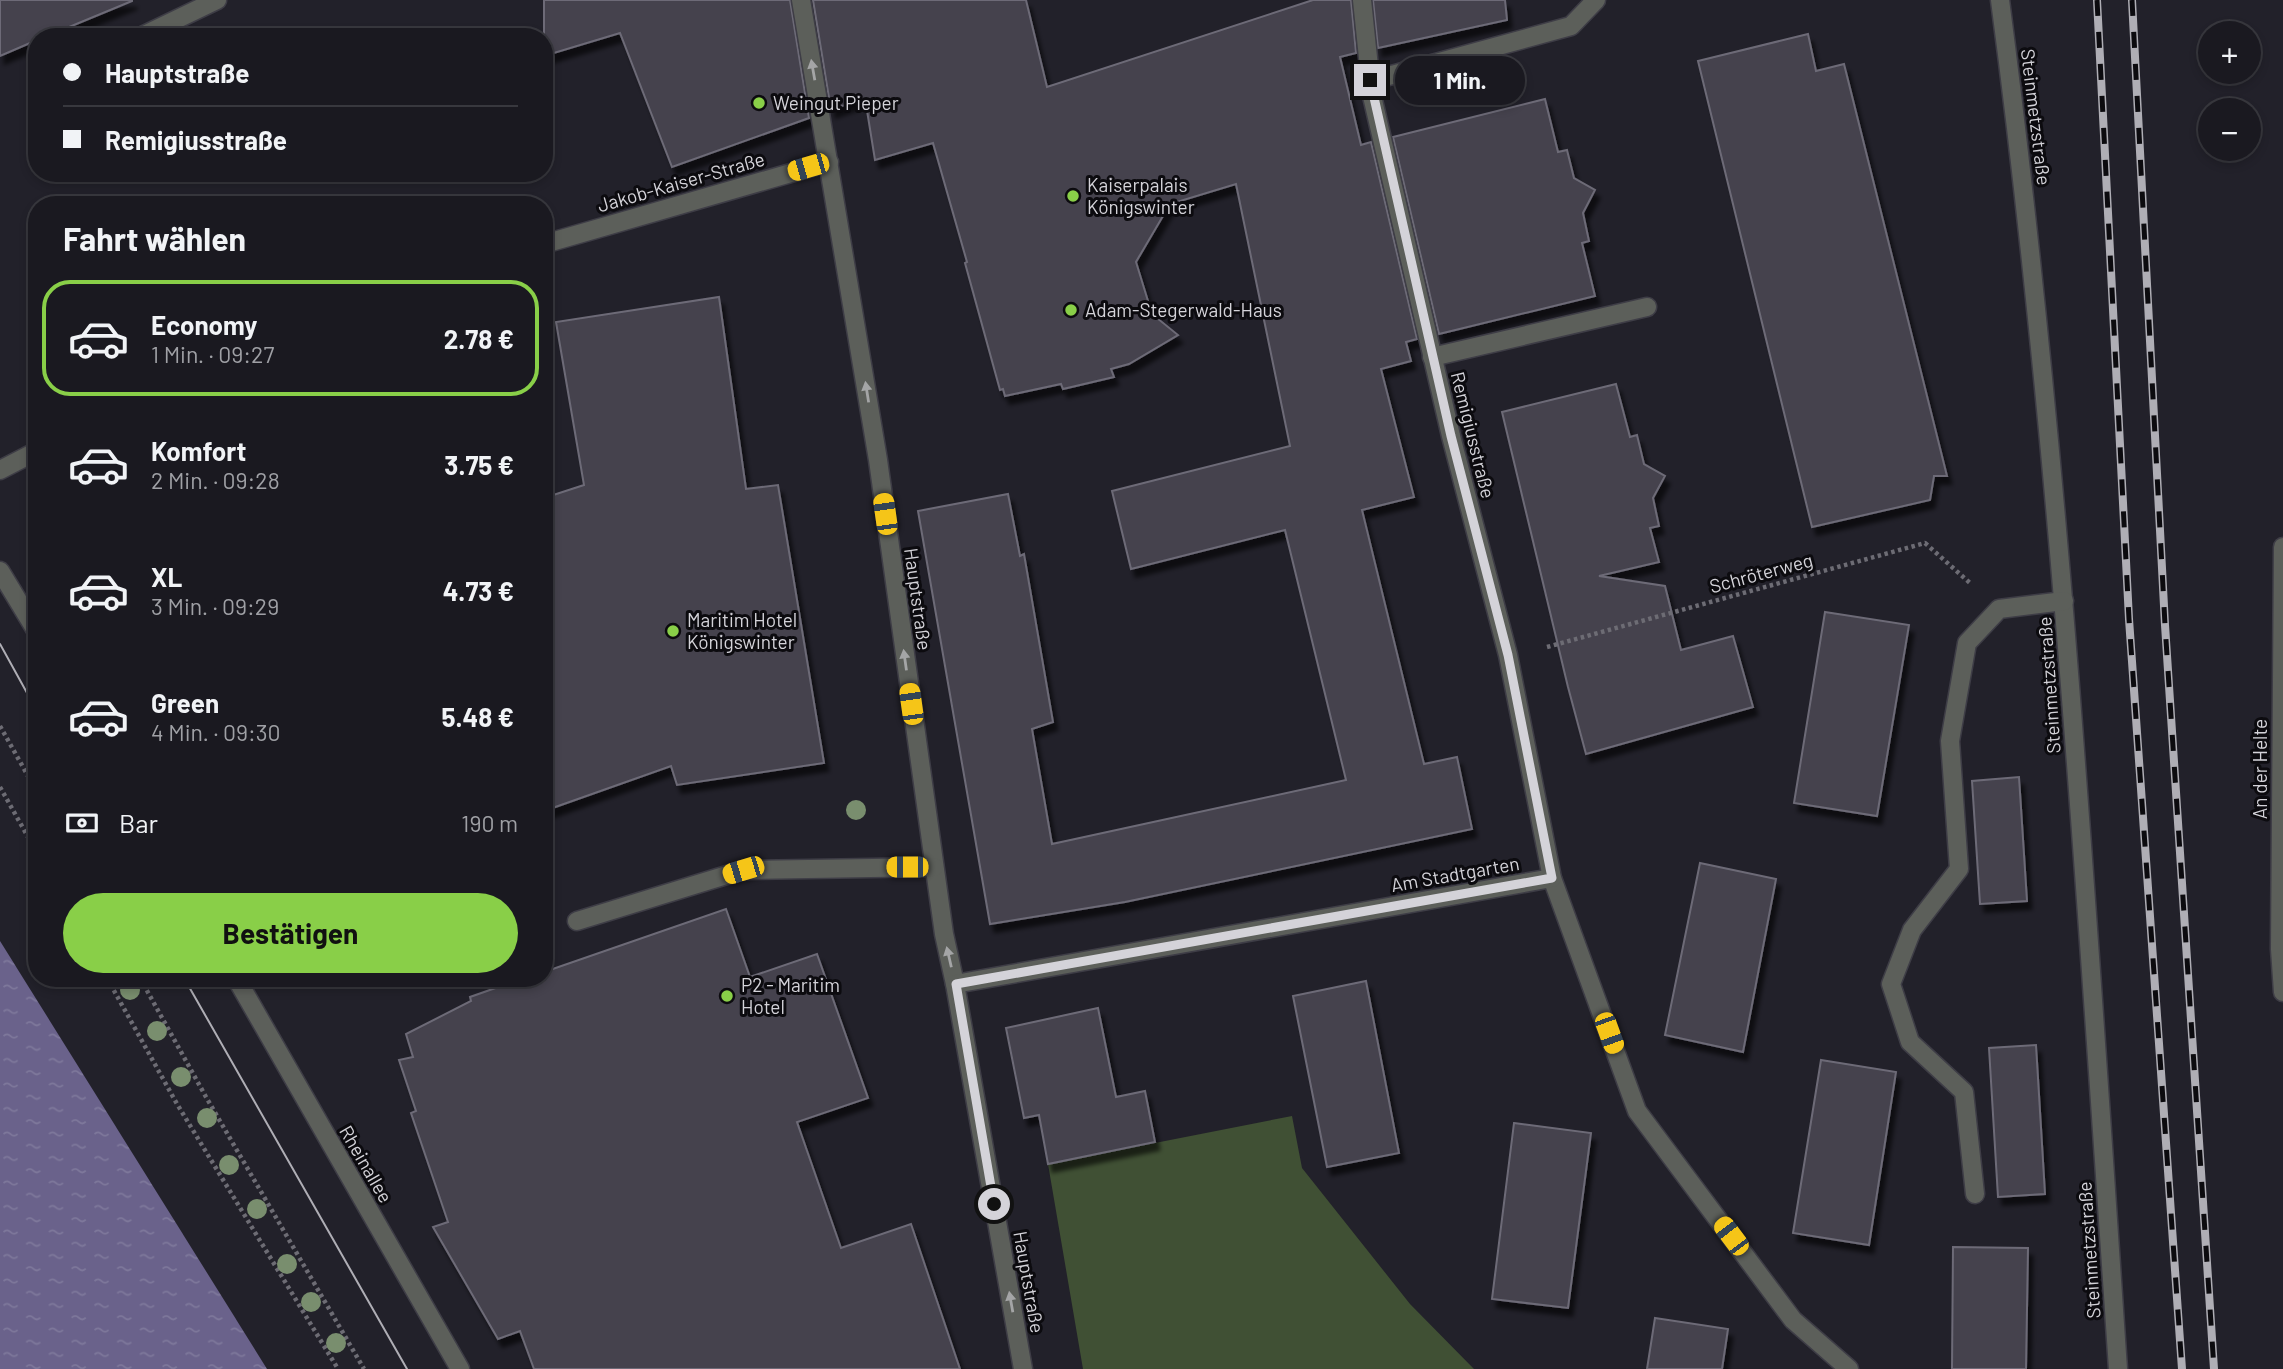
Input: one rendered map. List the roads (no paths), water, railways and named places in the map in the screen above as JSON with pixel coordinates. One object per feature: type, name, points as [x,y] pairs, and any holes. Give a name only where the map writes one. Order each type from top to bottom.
[{"type":"street","points":[[159,28],[217,0]]},
{"type":"street","name":"Hauptstraße","points":[[801,0],[878,460],[944,934],[956,984],[1023,1369]]},
{"type":"street","name":"Remigiusstraße","points":[[1362,0],[1370,80],[1432,357],[1508,655],[1552,878]]},
{"type":"street","points":[[1370,80],[1572,26],[1596,0]]},
{"type":"street","name":"Steinmetzstraße","points":[[2000,0],[2022,169],[2064,601],[2118,1369]]},
{"type":"street","name":"Jakob-Kaiser-Straße","points":[[553,241],[829,162]]},
{"type":"street","points":[[1432,357],[1647,307]]},
{"type":"street","points":[[0,470],[28,456]]},
{"type":"street","name":"An der Helte","points":[[2283,547],[2280,949],[2283,992]]},
{"type":"street","points":[[0,571],[28,617]]},
{"type":"street","points":[[1975,1194],[1964,1092],[1910,1042],[1891,984],[1912,930],[1959,869],[1950,741],[1967,643],[1999,609],[2064,601]]},
{"type":"street","points":[[577,921],[743,870],[934,867]]},
{"type":"street","points":[[1552,878],[1637,1111],[1793,1320],[1849,1369]]},
{"type":"street","name":"Am Stadtgarten","points":[[956,984],[1552,878]]},
{"type":"street","name":"Rheinallee","points":[[241,987],[460,1369]]},
{"type":"water","points":[[0,941],[267,1369],[0,1369]]},
{"type":"tram line","points":[[0,644],[28,695]]},
{"type":"tram line","points":[[189,987],[407,1369]]},
{"type":"railway","points":[[2097,0],[2129,619],[2182,1369]]},
{"type":"railway","points":[[2132,0],[2165,625],[2214,1369]]},
{"type":"place","name":"Weingut Pieper","points":[[759,103]]},
{"type":"place","name":"Kaiserpalais Königswinter","points":[[1073,196]]},
{"type":"place","name":"Adam-Stegerwald-Haus","points":[[1071,310]]},
{"type":"place","name":"Maritim Hotel Königswinter","points":[[673,631]]},
{"type":"place","name":"P2 - Maritim Hotel","points":[[727,996]]}]
